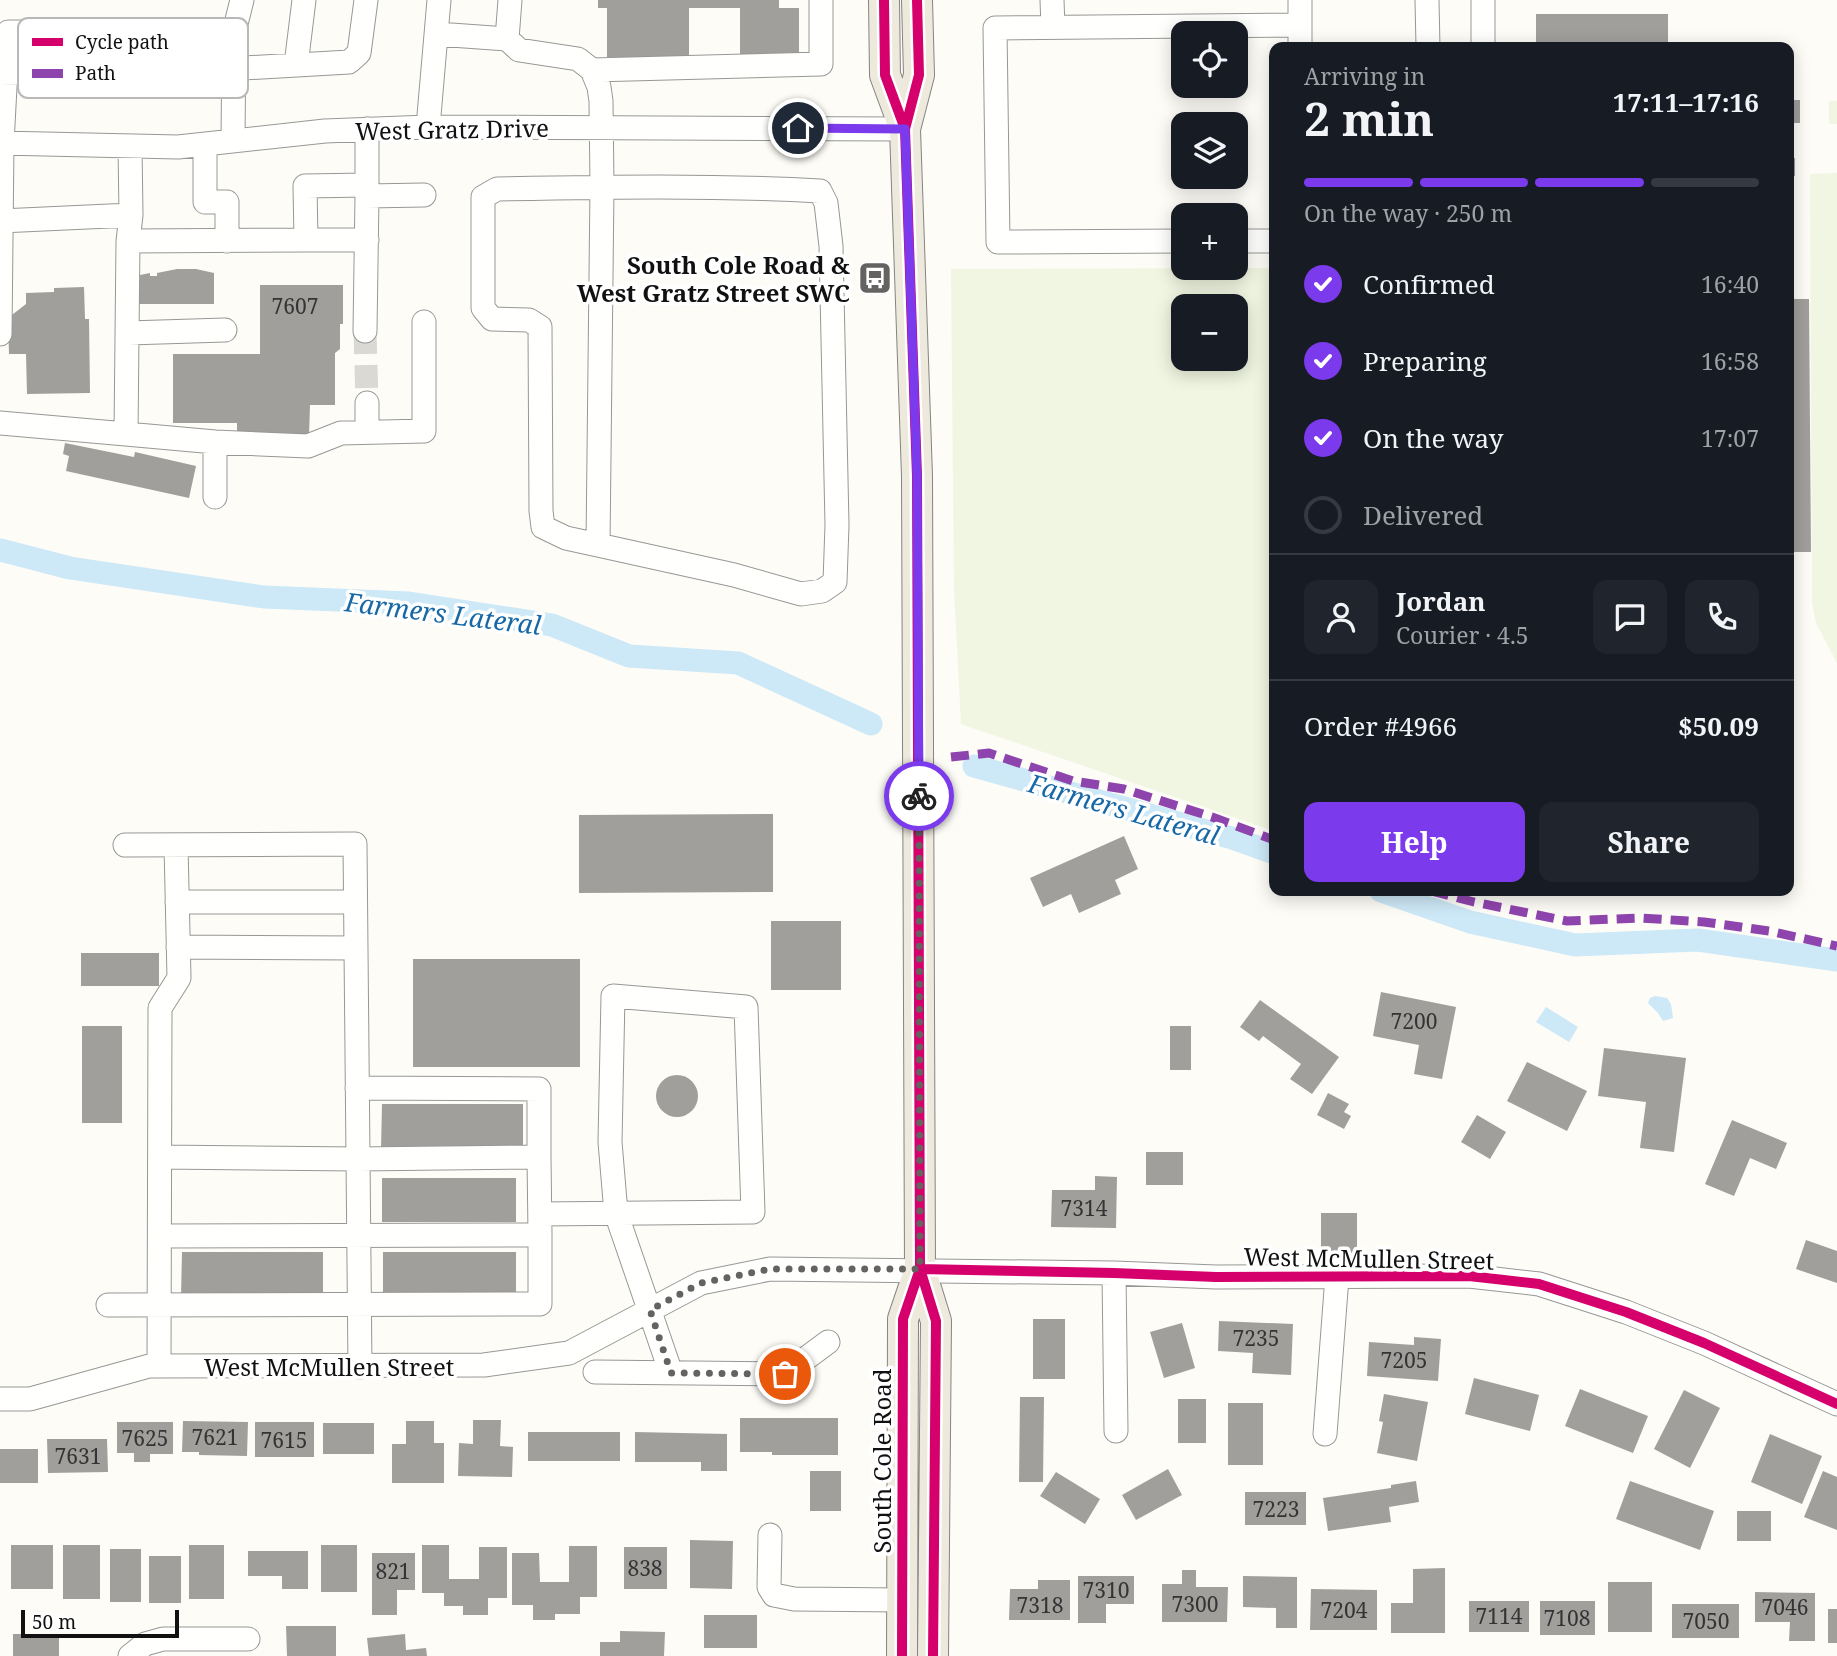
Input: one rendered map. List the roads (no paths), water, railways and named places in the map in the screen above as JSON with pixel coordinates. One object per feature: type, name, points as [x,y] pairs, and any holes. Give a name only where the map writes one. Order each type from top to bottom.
[{"type":"main road","name":"South Cole Road","points":[[884,0],[886,75],[905,129]]},
{"type":"main road","name":"South Cole Road","points":[[917,0],[919,75],[905,129],[917,476],[920,1269],[936,1321],[933,1656]]},
{"type":"main road","name":"South Cole Road","points":[[902,1656],[903,1319],[920,1269]]},
{"type":"street","points":[[238,18],[242,0]]},
{"type":"street","points":[[296,65],[304,0]]},
{"type":"street","points":[[248,67],[349,62],[359,53],[366,0]]},
{"type":"street","points":[[428,127],[439,0]]},
{"type":"street","points":[[508,39],[510,0]]},
{"type":"street","points":[[592,70],[821,64],[821,0]]},
{"type":"street","points":[[1052,0],[1053,27]]},
{"type":"street","points":[[1171,241],[998,242],[995,28],[1053,27],[1300,36],[1300,0]]},
{"type":"street","points":[[1427,0],[1428,42]]},
{"type":"street","points":[[1483,0],[1483,42]]},
{"type":"street","points":[[0,334],[3,73],[8,32],[18,32]]},
{"type":"street","points":[[437,34],[508,39],[519,50],[578,59],[592,70],[600,87],[603,128],[598,545]]},
{"type":"street","points":[[233,98],[233,141]]},
{"type":"street","name":"West Gratz Drive","points":[[1,143],[178,147],[325,131],[428,127],[905,129]]},
{"type":"street","points":[[365,331],[367,129]]},
{"type":"street","points":[[205,144],[205,202],[227,202],[227,241]]},
{"type":"street","points":[[126,434],[130,146]]},
{"type":"street","points":[[306,240],[305,186],[424,195]]},
{"type":"street","points":[[602,187],[820,191],[826,203],[831,246],[837,525],[835,582],[822,592],[801,594],[734,575],[598,545],[566,538],[543,527],[540,327],[528,320],[492,319],[483,308],[483,197],[496,189],[602,187]]},
{"type":"street","points":[[0,220],[131,215]]},
{"type":"street","points":[[128,241],[367,240]]},
{"type":"street","points":[[1248,241],[1269,241]]},
{"type":"street","points":[[0,423],[215,442],[308,446],[341,433],[424,430],[424,322]]},
{"type":"street","points":[[128,332],[225,330]]},
{"type":"street","points":[[367,402],[367,430]]},
{"type":"street","points":[[215,442],[215,497]]},
{"type":"street","points":[[125,845],[355,844],[360,1367]]},
{"type":"street","points":[[159,1366],[160,1008],[179,978],[176,845]]},
{"type":"street","points":[[177,902],[355,902]]},
{"type":"street","points":[[178,947],[356,947]]},
{"type":"street","points":[[160,1236],[358,1236],[540,1225],[616,1213],[752,1212],[746,1007],[613,996],[610,1142],[616,1213],[671,1373]]},
{"type":"street","points":[[108,1305],[540,1304],[539,1089],[357,1088]]},
{"type":"street","points":[[160,1157],[358,1160],[539,1157]]},
{"type":"street","name":"West McMullen Street","points":[[0,1399],[30,1399],[149,1366],[484,1365],[569,1353],[701,1283],[770,1269],[920,1269],[1216,1277],[1469,1276],[1539,1284],[1626,1312],[1691,1338],[1837,1404]]},
{"type":"street","points":[[1114,1273],[1115,1431]]},
{"type":"street","name":"West McMullen Street","points":[[1325,1434],[1337,1277]]},
{"type":"street","points":[[595,1372],[785,1374],[828,1342]]},
{"type":"street","points":[[770,1535],[769,1587],[774,1595],[794,1600],[902,1600]]},
{"type":"street","points":[[130,1656],[145,1644],[163,1639],[248,1639]]},
{"type":"water","points":[[1650,998],[1667,998],[1671,1004],[1673,1018],[1663,1021],[1648,1003]]},
{"type":"water","points":[[1546,1007],[1578,1027],[1569,1042],[1536,1022]]},
{"type":"waterway","name":"Farmers Lateral","points":[[0,550],[70,568],[264,597],[409,603],[552,625],[629,656],[738,663],[871,724]]},
{"type":"waterway","name":"Farmers Lateral","points":[[974,766],[1232,838],[1269,851]]},
{"type":"waterway","name":"Farmers Lateral","points":[[1395,896],[1470,922],[1575,945],[1698,940],[1837,960]]},
{"type":"tunnel","points":[[365,331],[367,403]]},
{"type":"place","name":"South Cole Road & West Gratz Street SWC","points":[[875,278]]}]
